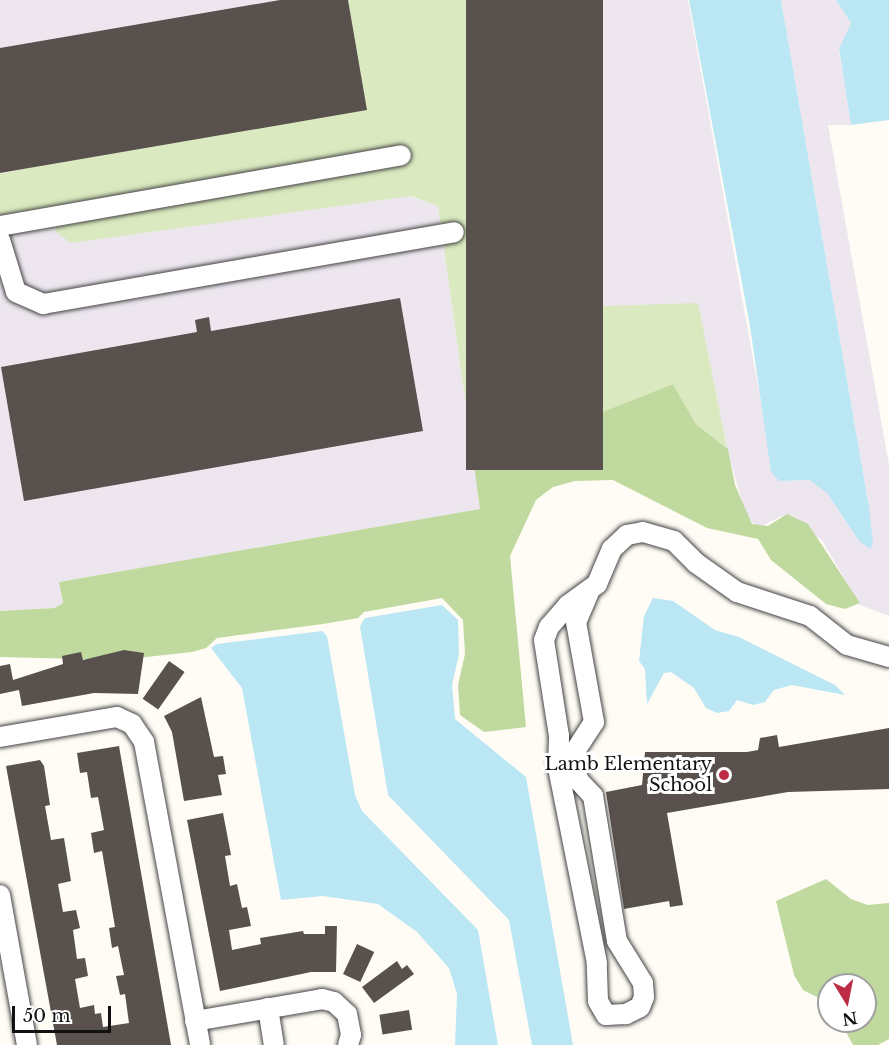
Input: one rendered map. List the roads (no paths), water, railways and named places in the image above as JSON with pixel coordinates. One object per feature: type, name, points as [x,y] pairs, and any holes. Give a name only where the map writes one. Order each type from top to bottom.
[{"type":"street","points":[[401,155],[0,235],[15,292],[43,304],[454,232]]},
{"type":"street","points":[[589,592],[576,622],[594,722],[576,750],[573,763],[579,781],[593,796],[617,941],[643,983],[644,997],[640,1007],[626,1014],[606,1015],[598,1001],[597,963],[558,767],[559,736],[544,640],[549,627],[568,605],[597,584],[612,549],[627,536],[659,534],[674,541],[737,592],[810,616],[847,645],[889,657]]},
{"type":"street","points":[[0,738],[117,717],[132,724],[144,742],[200,1045]]},
{"type":"street","points":[[0,895],[27,1045]]},
{"type":"street","points":[[195,1021],[322,999],[334,1002],[347,1014],[351,1035],[348,1045]]},
{"type":"street","points":[[268,1008],[274,1045]]},
{"type":"water","points":[[689,0],[781,0],[869,507],[873,544],[870,549],[859,541],[827,493],[809,480],[779,481],[771,472],[750,326]]},
{"type":"water","points":[[836,0],[889,0],[889,120],[851,125],[839,49],[851,23]]},
{"type":"water","points":[[653,598],[673,601],[715,630],[739,637],[835,685],[845,695],[792,685],[774,690],[765,702],[753,705],[737,700],[729,711],[717,713],[706,708],[694,688],[671,672],[664,673],[647,704],[645,669],[639,661],[644,616]]},
{"type":"water","points":[[442,605],[458,620],[459,654],[452,685],[455,719],[526,777],[573,1045],[532,1045],[509,920],[388,795],[360,626],[365,618]]},
{"type":"water","points":[[322,631],[327,636],[355,795],[362,811],[478,930],[498,1045],[455,1045],[457,994],[449,968],[417,932],[378,904],[323,896],[281,900],[242,688],[211,648],[217,644]]},
{"type":"place","name":"Lamb Elementary School","points":[[724,775]]}]
